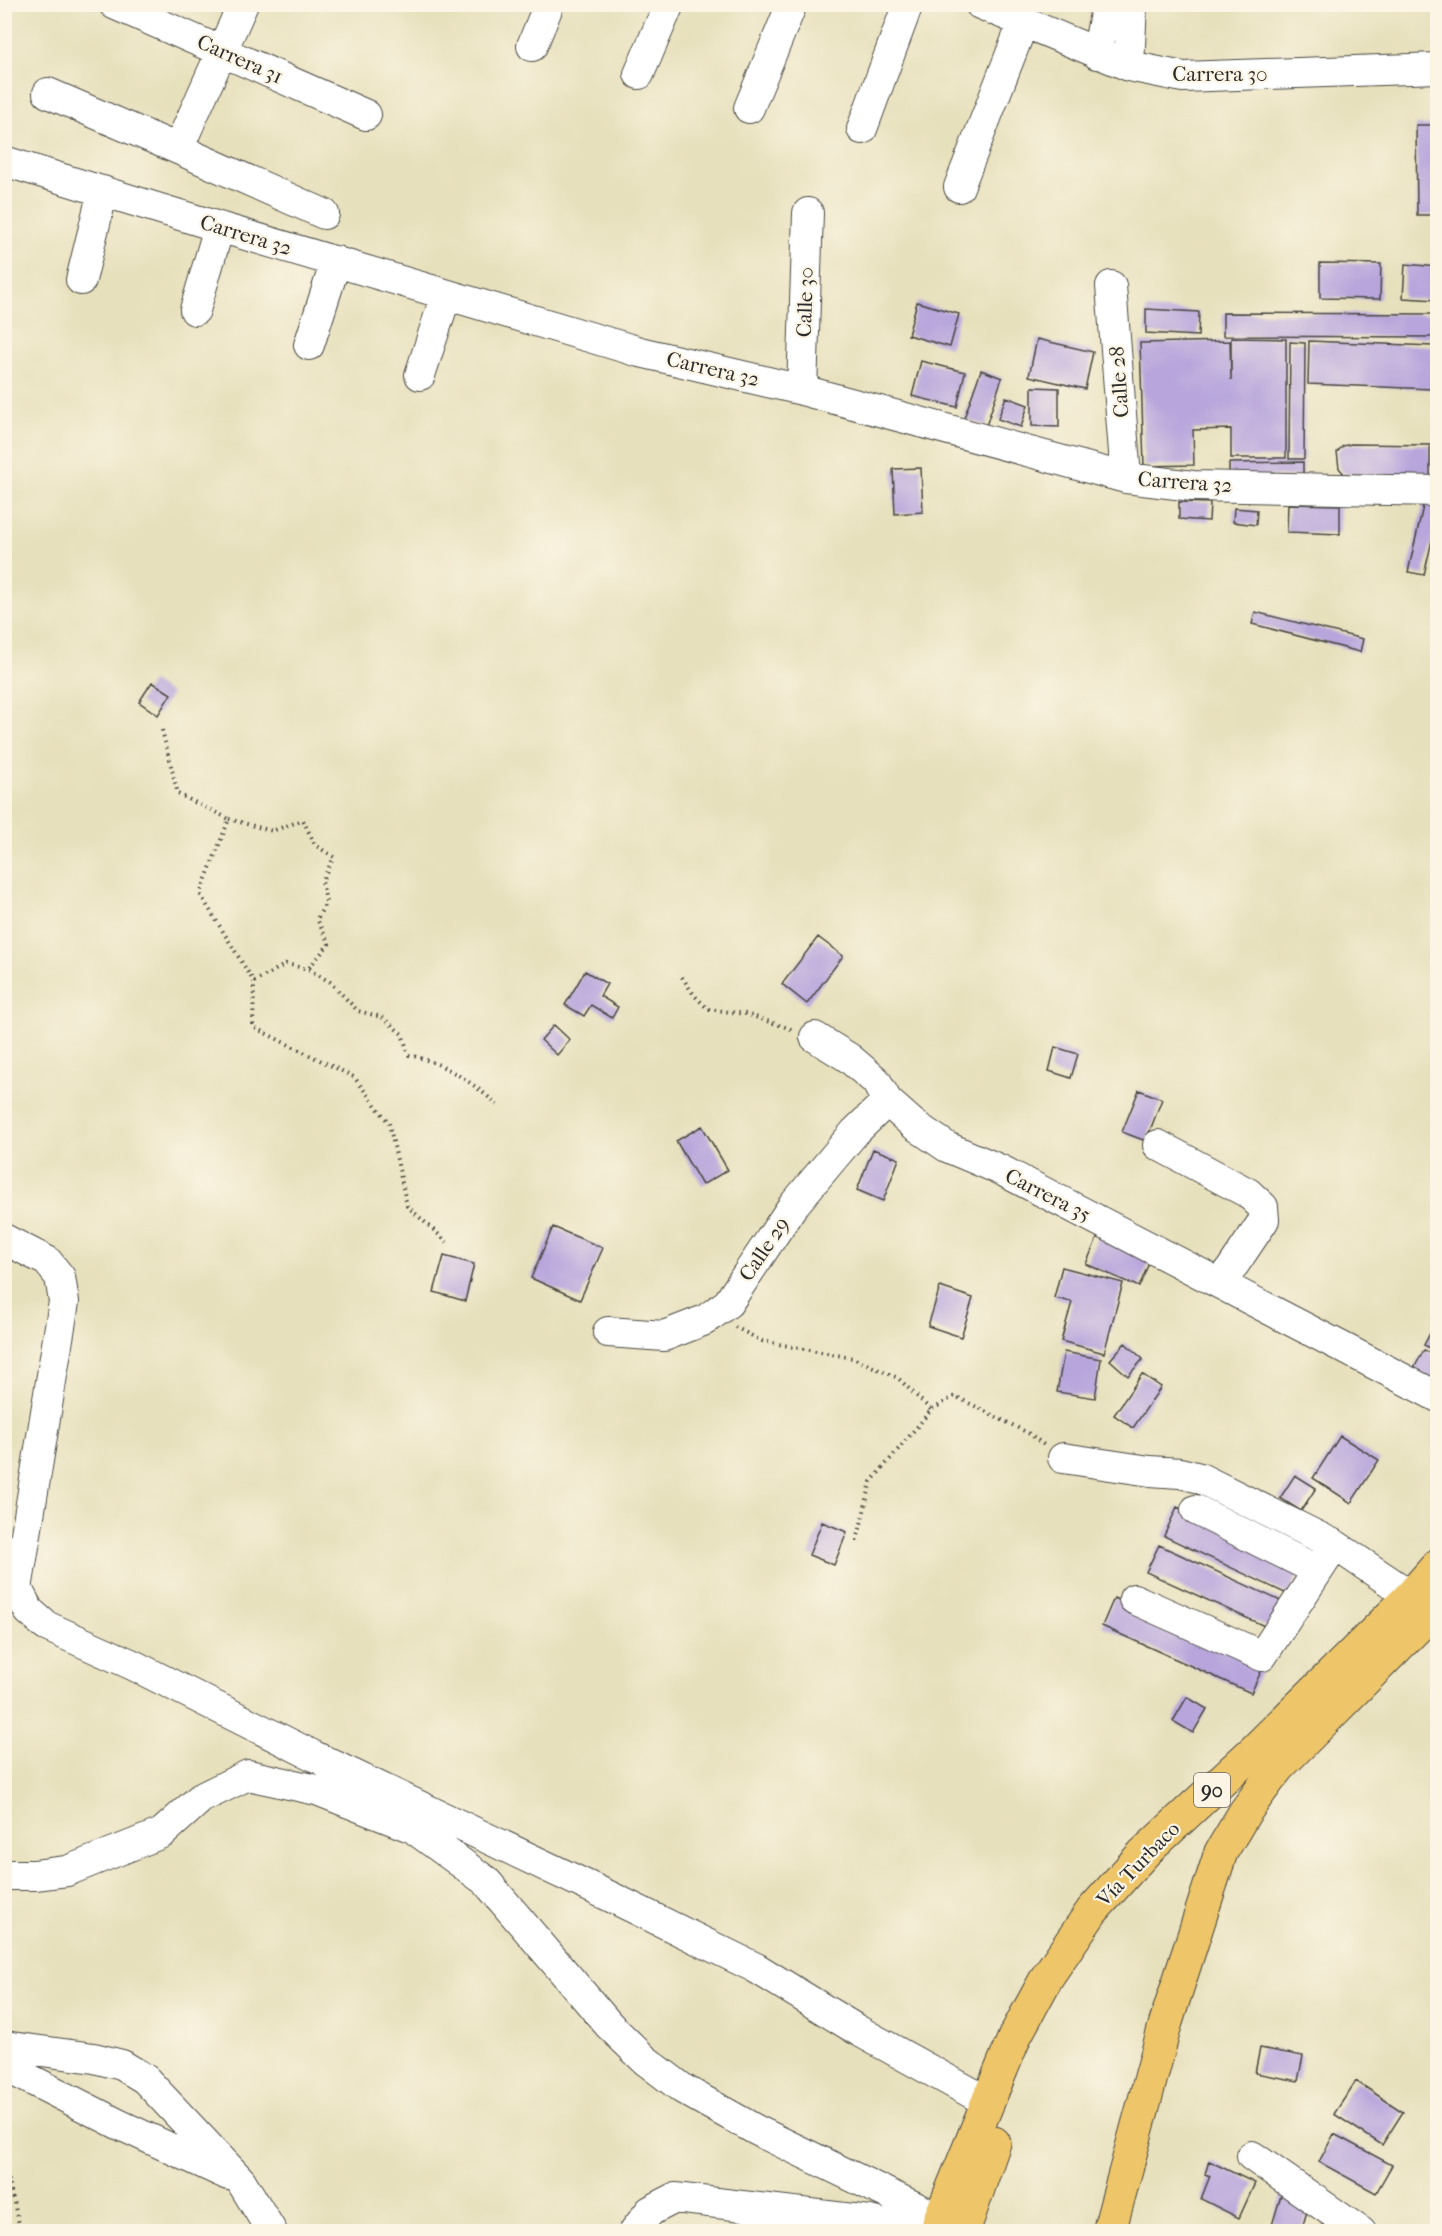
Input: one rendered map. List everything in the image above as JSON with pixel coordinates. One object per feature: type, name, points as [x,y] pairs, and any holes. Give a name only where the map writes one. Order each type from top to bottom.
[{"type":"highway","name":"Vía Turbaco","points":[[1109,2232],[1166,2022],[1221,1852],[1245,1812],[1278,1767],[1424,1601],[1437,1565]]},
{"type":"highway","name":"Vía Turbaco","points":[[940,2229],[1015,2036],[1047,1977],[1092,1911],[1144,1853],[1257,1748],[1424,1601]]},
{"type":"highway","points":[[1092,2232],[1140,2045],[1166,2022]]},
{"type":"highway","points":[[940,2229],[1013,2087],[1015,2036]]},
{"type":"street","name":"Carrera 31","points":[[114,4],[366,115]]},
{"type":"street","points":[[178,149],[243,4]]},
{"type":"street","points":[[532,46],[549,4]]},
{"type":"street","points":[[639,74],[669,4]]},
{"type":"street","points":[[749,108],[792,4]]},
{"type":"street","points":[[862,129],[908,4]]},
{"type":"street","name":"Carrera 30","points":[[980,4],[1129,66],[1183,77],[1437,68]]},
{"type":"street","points":[[1096,54],[1107,4]]},
{"type":"street","points":[[1129,66],[1132,4]]},
{"type":"street","points":[[959,187],[1023,22]]},
{"type":"street","points":[[48,93],[324,214]]},
{"type":"street","name":"Carrera 32","points":[[4,161],[640,352],[802,390],[1126,478],[1193,486],[1437,491]]},
{"type":"street","points":[[81,280],[103,191]]},
{"type":"street","name":"Calle 30","points":[[802,390],[808,213]]},
{"type":"street","points":[[195,310],[219,227]]},
{"type":"street","points":[[309,345],[336,261]]},
{"type":"street","name":"Calle 28","points":[[1111,286],[1126,478]]},
{"type":"street","points":[[420,375],[446,295]]},
{"type":"street","name":"Carrera 35","points":[[815,1037],[849,1058],[876,1081],[887,1101],[913,1124],[947,1147],[1001,1170],[1437,1397]]},
{"type":"street","name":"Calle 29","points":[[608,1332],[664,1336],[705,1320],[728,1303],[792,1207],[855,1132],[887,1101]]},
{"type":"street","points":[[1158,1145],[1248,1193],[1263,1207],[1264,1220],[1221,1284]]},
{"type":"street","points":[[4,1239],[47,1261],[60,1277],[64,1302],[17,1589],[29,1611],[46,1626],[133,1665],[314,1756],[756,1968],[859,2031],[988,2102]]},
{"type":"street","points":[[1063,1458],[1150,1471],[1180,1473],[1200,1478],[1335,1545],[1424,1601]]},
{"type":"street","points":[[1196,1510],[1317,1570]]},
{"type":"street","points":[[1134,1599],[1262,1656],[1335,1545]]},
{"type":"street","points":[[4,1875],[35,1875],[66,1871],[162,1833],[201,1798],[248,1775],[317,1790],[412,1828],[486,1881],[609,2025],[645,2060],[683,2089],[940,2229]]},
{"type":"street","points":[[4,2046],[94,2058],[122,2066],[145,2079],[241,2181],[272,2232]]},
{"type":"street","points":[[4,2066],[118,2124],[241,2181]]},
{"type":"street","points":[[1252,2156],[1360,2232]]},
{"type":"street","points":[[634,2232],[650,2211],[675,2198],[940,2229]]},
{"type":"path","points":[[162,730],[178,794],[228,819],[272,831],[303,820],[315,845],[334,857],[322,881],[326,902],[317,919],[329,944],[308,969]]},
{"type":"path","points":[[228,819],[200,894],[254,982],[253,1027],[354,1077],[389,1123],[407,1206],[447,1242]]},
{"type":"path","points":[[254,982],[286,964],[308,969],[330,982],[358,1011],[382,1017],[388,1022],[402,1034],[409,1054],[429,1059],[481,1090],[497,1105]]},
{"type":"path","points":[[682,977],[708,1009],[746,1014],[815,1037]]},
{"type":"path","points":[[718,1311],[734,1327],[762,1341],[854,1358],[898,1378],[931,1410]]},
{"type":"path","points":[[857,1541],[871,1482],[931,1410],[955,1396],[981,1407],[1030,1434],[1063,1458]]},
{"type":"path","points":[[4,2162],[21,2232]]},
{"type":"building","points":[[1416,125],[1435,125],[1436,215],[1417,215]]},
{"type":"building","points":[[1320,263],[1381,264],[1380,299],[1320,298]]},
{"type":"building","points":[[1405,264],[1438,267],[1437,300],[1403,298]]},
{"type":"building","points":[[917,302],[959,314],[950,347],[908,335]]},
{"type":"building","points":[[1146,309],[1199,312],[1198,336],[1146,333]]},
{"type":"building","points":[[1223,313],[1436,314],[1436,337],[1223,336]]},
{"type":"building","points":[[1231,338],[1286,339],[1286,458],[1231,458],[1231,429],[1193,430],[1194,465],[1144,466],[1140,343],[1230,341],[1231,380]]},
{"type":"building","points":[[1037,339],[1093,352],[1085,389],[1029,376]]},
{"type":"building","points":[[1309,341],[1433,346],[1432,389],[1308,384]]},
{"type":"building","points":[[1290,342],[1305,343],[1304,459],[1289,459]]},
{"type":"building","points":[[921,361],[965,372],[957,407],[912,396]]},
{"type":"building","points":[[981,370],[1002,378],[986,426],[964,418]]},
{"type":"building","points":[[1032,387],[1059,388],[1059,427],[1032,426]]},
{"type":"building","points":[[1006,397],[1028,405],[1021,427],[998,419]]},
{"type":"building","points":[[1351,444],[1430,445],[1430,476],[1344,474],[1339,468],[1337,452],[1343,446]]},
{"type":"building","points":[[1303,462],[1303,476],[1229,477],[1229,463]]},
{"type":"building","points":[[921,468],[923,512],[895,514],[893,469]]},
{"type":"building","points":[[1179,502],[1210,503],[1209,521],[1179,519]]},
{"type":"building","points":[[1424,502],[1438,506],[1438,514],[1424,575],[1408,572]]},
{"type":"building","points":[[1288,504],[1340,505],[1340,534],[1287,532]]},
{"type":"building","points":[[1234,508],[1257,510],[1256,525],[1233,522]]},
{"type":"building","points":[[1255,612],[1363,639],[1360,652],[1252,624]]},
{"type":"building","points":[[152,682],[171,694],[158,715],[139,702]]},
{"type":"building","points":[[818,937],[843,956],[807,1004],[782,984]]},
{"type":"building","points":[[585,971],[607,984],[600,996],[618,1007],[612,1018],[591,1005],[584,1016],[565,1005]]},
{"type":"building","points":[[554,1025],[570,1040],[557,1055],[541,1040]]},
{"type":"building","points":[[1055,1047],[1078,1054],[1071,1078],[1049,1071]]},
{"type":"building","points":[[1139,1090],[1162,1099],[1146,1141],[1122,1132]]},
{"type":"building","points":[[702,1126],[728,1170],[702,1185],[676,1141]]},
{"type":"building","points":[[873,1149],[899,1159],[883,1201],[857,1190]]},
{"type":"building","points":[[553,1227],[603,1248],[580,1300],[531,1278]]},
{"type":"building","points":[[1098,1236],[1151,1258],[1139,1287],[1086,1264]]},
{"type":"building","points":[[444,1256],[474,1264],[465,1301],[434,1292]]},
{"type":"building","points":[[1062,1267],[1123,1283],[1104,1353],[1061,1341],[1072,1302],[1054,1298]]},
{"type":"building","points":[[940,1287],[973,1298],[961,1337],[928,1326]]},
{"type":"building","points":[[1434,1326],[1438,1328],[1438,1352],[1424,1345]]},
{"type":"building","points":[[1125,1343],[1143,1359],[1128,1376],[1110,1360]]},
{"type":"building","points":[[1424,1350],[1438,1357],[1438,1384],[1413,1370]]},
{"type":"building","points":[[1064,1352],[1101,1359],[1095,1398],[1057,1392]]},
{"type":"building","points":[[1142,1374],[1161,1387],[1133,1428],[1114,1415]]},
{"type":"building","points":[[1340,1436],[1379,1460],[1351,1503],[1313,1478]]},
{"type":"building","points":[[1295,1475],[1316,1488],[1301,1511],[1280,1498]]},
{"type":"building","points":[[1177,1507],[1302,1566],[1289,1595],[1164,1536]]},
{"type":"building","points":[[822,1522],[847,1532],[834,1565],[809,1555]]},
{"type":"building","points":[[1159,1545],[1285,1603],[1273,1630],[1146,1572]]},
{"type":"building","points":[[1114,1598],[1264,1665],[1251,1693],[1102,1626]]},
{"type":"building","points":[[1187,1697],[1207,1709],[1193,1733],[1173,1721]]},
{"type":"building","points":[[1260,2048],[1303,2056],[1298,2081],[1255,2073]]},
{"type":"building","points":[[1356,2081],[1403,2112],[1382,2145],[1334,2114]]},
{"type":"building","points":[[1334,2134],[1392,2165],[1376,2193],[1319,2162]]},
{"type":"building","points":[[1209,2161],[1255,2183],[1239,2218],[1201,2199],[1210,2176],[1205,2174]]},
{"type":"building","points":[[1282,2192],[1310,2201],[1301,2232],[1270,2232]]}]
